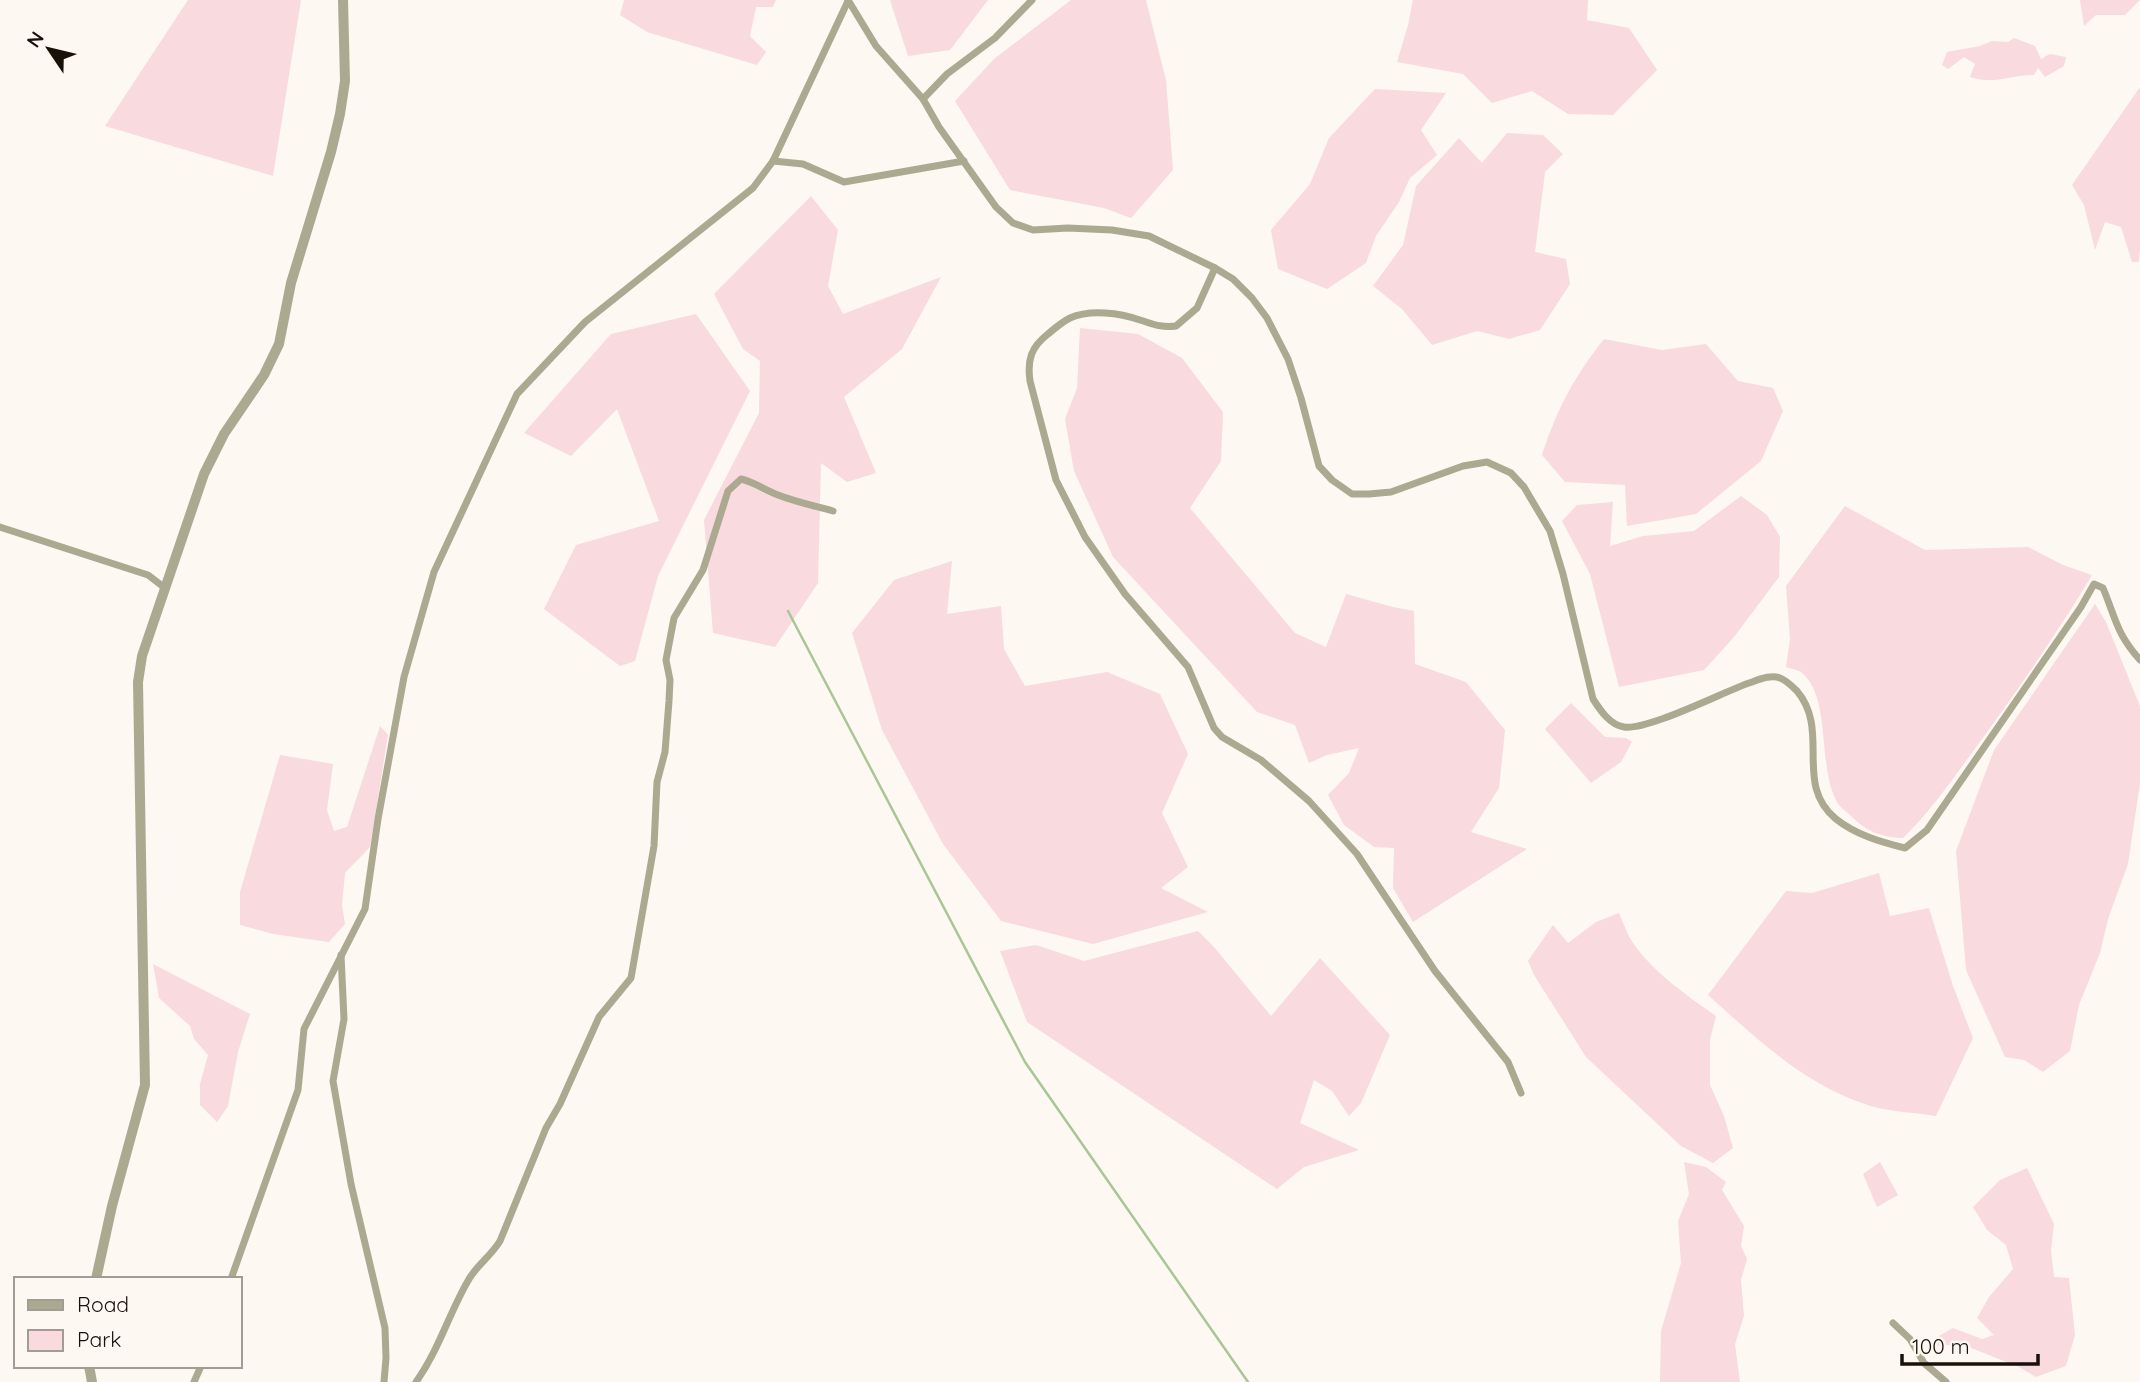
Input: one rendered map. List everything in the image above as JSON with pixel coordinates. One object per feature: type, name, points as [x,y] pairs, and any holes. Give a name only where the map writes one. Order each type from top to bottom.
[{"type":"street","points":[[96,1277],[112,1206],[145,1085],[138,682],[142,656],[204,474],[224,434],[264,375],[279,344],[291,283],[340,114],[345,81],[343,0]]},
{"type":"street","points":[[923,99],[947,74],[995,38],[1032,0]]},
{"type":"street","points":[[848,1],[876,46],[923,99],[939,127],[996,207],[1013,223],[1033,230],[1112,230],[1149,236],[1233,279],[1252,298],[1266,318],[1288,359],[1319,466],[1332,481],[1352,494],[1369,494],[1391,492],[1463,466],[1487,461],[1511,473],[1524,487],[1550,531],[1593,699],[1612,721],[1624,727],[1662,720],[1726,691],[1763,678],[1780,677],[1795,689],[1809,707],[1814,738],[1813,770],[1816,790],[1825,806],[1836,819],[1861,834],[1905,848],[1927,830],[2081,607],[2094,584],[2103,588],[2112,618],[2124,642],[2140,660]]},
{"type":"street","points":[[232,1277],[298,1090],[304,1029],[365,909],[404,677],[434,572],[517,394],[585,321],[752,188],[773,162],[848,1]]},
{"type":"street","points":[[773,162],[803,164],[844,182],[964,160]]},
{"type":"street","points":[[1215,268],[1197,308],[1176,326],[1155,327],[1117,314],[1074,316],[1032,349],[1028,364],[1030,381],[1056,480],[1085,537],[1125,594],[1188,667],[1214,728],[1223,737],[1261,760],[1309,801],[1357,854],[1435,971],[1508,1062],[1521,1093]]},
{"type":"street","points":[[416,1382],[431,1361],[467,1282],[478,1264],[494,1251],[500,1241],[546,1128],[599,1017],[631,978],[654,846],[657,782],[665,752],[669,701],[670,680],[666,660],[674,618],[703,570],[728,491],[741,479],[755,482],[772,493],[796,502],[833,511]]},
{"type":"street","points":[[0,527],[148,575],[165,588]]},
{"type":"street","points":[[341,954],[344,1019],[333,1081],[351,1184],[385,1328],[384,1382]]},
{"type":"street","points":[[1893,1323],[1910,1339],[1924,1363],[1946,1382]]},
{"type":"green space","points":[[188,0],[301,0],[273,176],[105,126]]},
{"type":"green space","points":[[624,0],[776,0],[773,7],[756,7],[750,36],[766,52],[757,65],[647,32],[620,15]]},
{"type":"green space","points":[[890,0],[988,0],[950,50],[908,56]]},
{"type":"green space","points":[[1071,0],[1146,0],[1166,80],[1173,170],[1131,218],[1104,208],[1010,190],[955,101],[994,59]]},
{"type":"green space","points":[[1413,0],[1588,0],[1587,20],[1629,28],[1657,70],[1613,115],[1568,114],[1532,91],[1492,103],[1463,74],[1397,62]]},
{"type":"green space","points":[[2080,0],[2140,0],[2125,15],[2096,15],[2084,26]]},
{"type":"green space","points":[[2014,38],[2035,46],[2041,59],[2050,54],[2066,57],[2064,66],[2045,77],[2038,68],[2034,75],[1987,80],[1970,77],[1975,64],[1964,57],[1948,69],[1942,65],[1947,52],[1992,41],[2008,42]]},
{"type":"green space","points":[[2140,87],[2140,248],[2139,262],[2132,262],[2121,227],[2105,222],[2095,250],[2084,205],[2072,185]]},
{"type":"green space","points":[[1375,89],[1446,93],[1421,130],[1437,155],[1410,178],[1399,202],[1376,236],[1366,263],[1327,289],[1278,269],[1271,230],[1310,184],[1329,138]]},
{"type":"green space","points":[[1507,133],[1543,135],[1563,154],[1545,172],[1535,252],[1566,259],[1570,284],[1540,330],[1509,339],[1477,331],[1432,345],[1402,309],[1373,286],[1403,245],[1416,186],[1459,138],[1482,163]]},
{"type":"green space","points":[[811,196],[838,230],[828,286],[843,314],[941,277],[902,349],[844,397],[876,473],[847,482],[821,463],[818,583],[775,647],[713,633],[704,520],[759,413],[760,361],[743,349],[714,294]]},
{"type":"green space","points":[[696,314],[750,391],[658,576],[635,661],[620,666],[544,609],[576,545],[659,521],[617,409],[571,456],[524,433],[611,334]]},
{"type":"green space","points":[[1080,328],[1138,334],[1182,358],[1223,412],[1221,461],[1190,508],[1295,633],[1326,647],[1346,594],[1414,611],[1415,664],[1466,682],[1505,730],[1499,788],[1471,832],[1527,849],[1413,922],[1393,888],[1394,848],[1374,847],[1344,825],[1328,795],[1349,773],[1359,748],[1327,755],[1309,763],[1295,725],[1257,712],[1113,557],[1074,471],[1065,419],[1077,388]]},
{"type":"green space","points":[[1604,339],[1662,350],[1706,344],[1738,381],[1773,388],[1783,411],[1761,461],[1696,514],[1627,526],[1625,485],[1565,482],[1542,455],[1567,394]]},
{"type":"green space","points":[[1741,496],[1767,515],[1780,537],[1779,577],[1734,637],[1704,670],[1619,687],[1590,574],[1562,521],[1577,505],[1613,502],[1610,546],[1643,536],[1694,531]]},
{"type":"green space","points":[[1845,506],[1925,550],[2028,547],[2063,565],[2092,575],[1990,729],[1941,795],[1903,838],[1881,835],[1869,830],[1839,805],[1828,774],[1817,699],[1811,684],[1801,672],[1786,667],[1790,639],[1786,586]]},
{"type":"green space","points":[[952,561],[947,614],[1001,606],[1004,649],[1025,686],[1107,672],[1160,694],[1188,754],[1162,813],[1188,867],[1161,888],[1208,912],[1093,944],[1001,921],[943,844],[882,730],[852,633],[894,580]]},
{"type":"green space","points":[[2095,604],[2106,622],[2140,706],[2140,783],[2128,864],[2108,919],[2100,953],[2079,1005],[2070,1051],[2043,1072],[2024,1060],[2005,1057],[1966,970],[1956,851],[1994,750]]},
{"type":"green space","points":[[1571,703],[1605,737],[1626,738],[1632,742],[1621,762],[1591,783],[1545,729]]},
{"type":"green space","points":[[380,726],[388,735],[370,847],[345,873],[342,905],[345,924],[329,942],[273,934],[240,925],[240,892],[280,755],[333,764],[327,810],[334,831],[347,827]]},
{"type":"green space","points":[[1879,873],[1890,916],[1929,908],[1953,986],[1973,1038],[1936,1116],[1871,1106],[1819,1083],[1780,1057],[1708,995],[1786,891],[1812,893]]},
{"type":"green space","points":[[1619,913],[1641,954],[1682,992],[1716,1016],[1710,1040],[1710,1085],[1724,1116],[1733,1148],[1713,1163],[1681,1146],[1586,1057],[1534,975],[1528,961],[1553,925],[1568,943],[1596,922]]},
{"type":"green space","points":[[1198,931],[1271,1016],[1320,958],[1390,1035],[1361,1103],[1349,1116],[1332,1091],[1314,1080],[1300,1123],[1359,1150],[1304,1167],[1277,1189],[1027,1022],[1000,951],[1036,945],[1084,961]]},
{"type":"green space","points":[[153,964],[250,1014],[238,1052],[228,1106],[217,1122],[200,1105],[200,1084],[208,1055],[194,1039],[190,1026],[159,998]]},
{"type":"green space","points":[[1684,1162],[1706,1167],[1726,1182],[1722,1190],[1744,1226],[1741,1246],[1747,1259],[1741,1280],[1744,1316],[1735,1344],[1740,1382],[1660,1382],[1661,1331],[1681,1263],[1678,1221],[1689,1194]]},
{"type":"green space","points":[[1880,1162],[1898,1195],[1877,1207],[1863,1174]]},
{"type":"green space","points":[[2027,1168],[2054,1224],[2051,1250],[2054,1277],[2069,1278],[2075,1335],[2066,1366],[2036,1377],[2019,1367],[1961,1344],[1935,1346],[1930,1341],[1953,1328],[1982,1339],[1994,1335],[1977,1318],[1989,1297],[2013,1269],[2006,1245],[1987,1230],[1973,1207],[2000,1180]]},
{"type":"waterway","points":[[788,611],[1025,1062],[1248,1382]]}]
